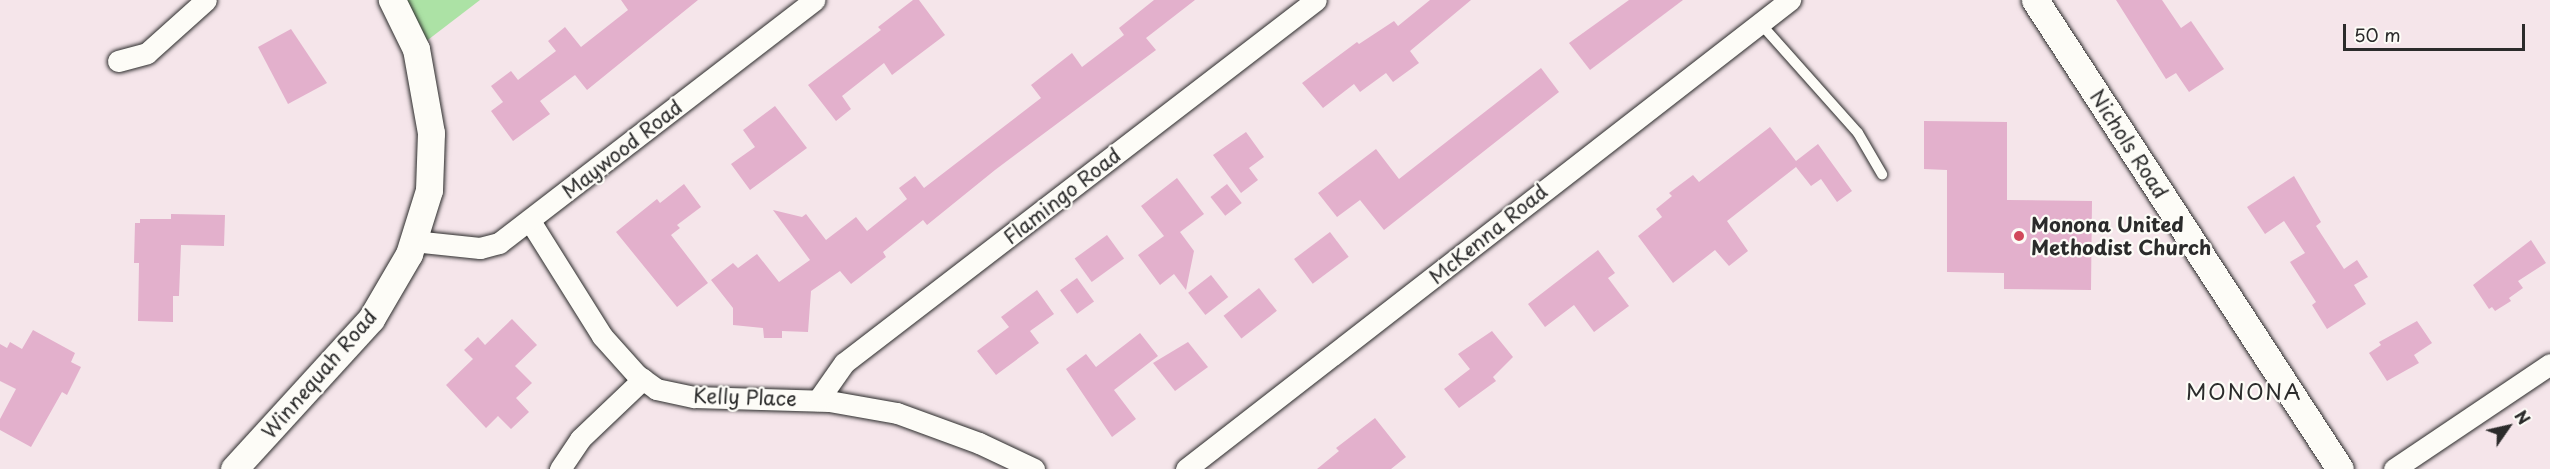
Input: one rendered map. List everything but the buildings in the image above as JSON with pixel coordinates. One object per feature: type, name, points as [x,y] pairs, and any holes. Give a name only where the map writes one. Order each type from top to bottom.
[{"type":"street","points":[[118,61],[147,53],[206,0]]},
{"type":"street","name":"Winnequah Road","points":[[234,469],[371,319],[398,275],[412,242],[429,190],[431,133],[416,50],[392,0]]},
{"type":"street","name":"Maywood Road","points":[[412,242],[480,248],[498,243],[530,221],[814,0]]},
{"type":"street","name":"Flamingo Road","points":[[818,400],[844,363],[1316,0]]},
{"type":"street","name":"McKenna Road","points":[[1186,469],[1790,0]]},
{"type":"street","name":"Nichols Road","points":[[2035,0],[2340,469]]},
{"type":"street","name":"Kelly Place","points":[[530,221],[602,336],[643,380],[656,389],[694,397],[818,400],[897,413],[979,443],[1034,469]]},
{"type":"street","points":[[2394,469],[2550,364]]},
{"type":"street","points":[[560,469],[580,439],[643,380]]},
{"type":"lane","points":[[1760,24],[1858,133],[1882,174]]},
{"type":"green space","points":[[392,0],[480,0],[416,49]]},
{"type":"place","name":"Monona United Methodist Church","points":[[2019,236]]},
{"type":"district","name":"MONONA","points":[[2244,391]]}]
